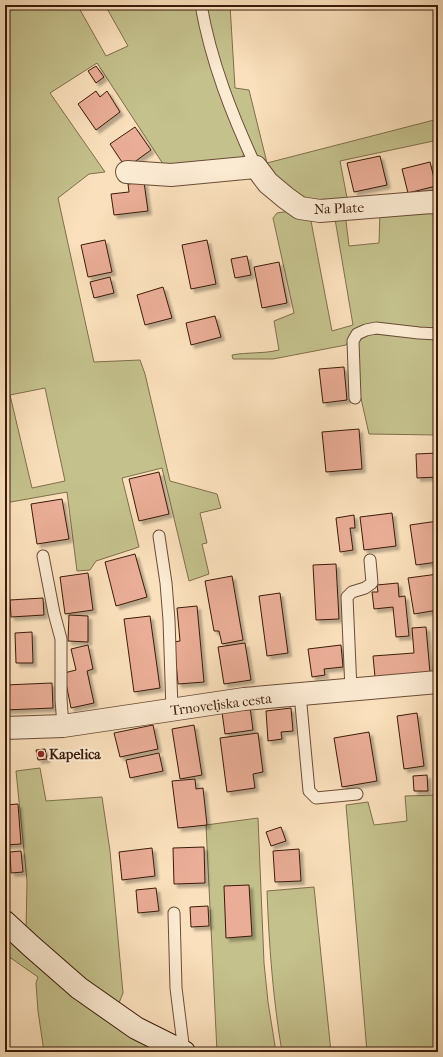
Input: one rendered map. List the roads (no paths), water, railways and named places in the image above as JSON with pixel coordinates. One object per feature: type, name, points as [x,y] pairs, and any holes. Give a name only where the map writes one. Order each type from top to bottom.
[{"type":"street","points":[[127,172],[171,175],[256,167]]},
{"type":"street","name":"Na Plate","points":[[256,167],[268,183],[300,208],[320,211],[431,202],[438,203]]},
{"type":"street","name":"Trnoveljska cesta","points":[[5,728],[63,726],[244,699],[438,682]]},
{"type":"street","points":[[5,922],[79,988],[136,1028],[184,1052]]},
{"type":"lane","name":"Na Plate","points":[[201,5],[213,56],[227,99],[256,167]]},
{"type":"lane","points":[[355,398],[354,341],[357,334],[376,328],[438,334]]},
{"type":"lane","points":[[159,536],[166,583],[169,620],[172,710]]},
{"type":"lane","points":[[43,556],[54,613],[61,639],[61,699],[63,726]]},
{"type":"lane","points":[[351,690],[347,597],[352,592],[365,588],[372,583],[370,560]]},
{"type":"lane","points":[[300,694],[309,791],[316,798],[357,794]]},
{"type":"lane","points":[[174,913],[176,988],[184,1052]]},
{"type":"place","name":"Kapelica","points":[[41,754]]}]
